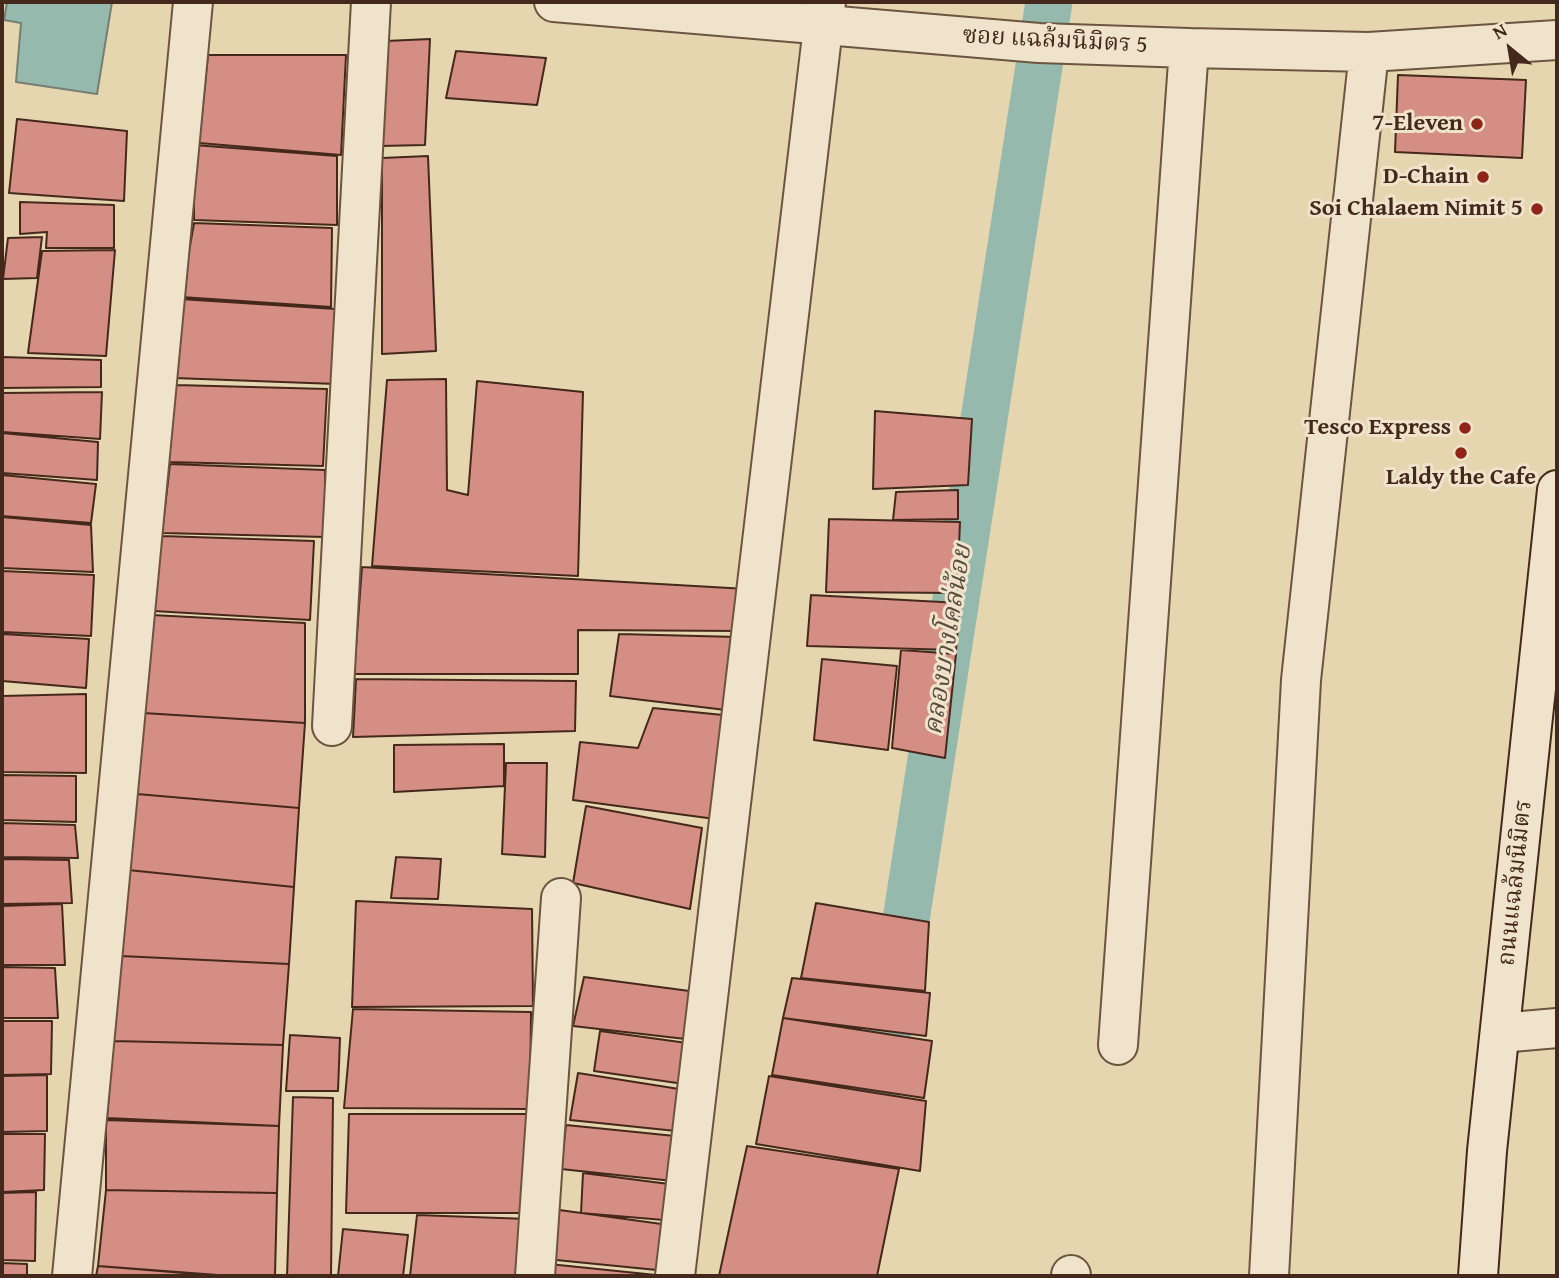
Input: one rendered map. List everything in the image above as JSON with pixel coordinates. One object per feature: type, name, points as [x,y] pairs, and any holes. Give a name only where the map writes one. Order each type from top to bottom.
[{"type":"street","points":[[72,1276],[193,2]]},
{"type":"street","points":[[332,726],[371,2]]},
{"type":"street","name":"ซอย แฉล้มนิมิตร 5","points":[[572,3],[825,13],[1055,43],[1369,51],[1557,40]]},
{"type":"street","points":[[675,1276],[825,13]]},
{"type":"street","points":[[1118,1045],[1189,48]]},
{"type":"street","points":[[1269,1276],[1301,680],[1369,51]]},
{"type":"street","name":"ถนนแฉล้มนิมิตร","points":[[1478,1276],[1500,1033],[1557,490]]},
{"type":"street","points":[[536,1276],[561,898]]},
{"type":"street","points":[[1500,1033],[1557,1028]]},
{"type":"water","points":[[7,2],[112,2],[97,94],[16,82],[21,23],[4,20]]},
{"type":"building","points":[[430,39],[425,145],[380,146],[386,41]]},
{"type":"building","points":[[456,51],[546,58],[537,105],[446,98]]},
{"type":"building","points":[[208,55],[346,55],[341,155],[199,143]]},
{"type":"building","points":[[1398,75],[1526,80],[1522,158],[1395,152]]},
{"type":"building","points":[[17,119],[127,131],[124,201],[9,193]]},
{"type":"building","points":[[194,145],[337,156],[337,225],[194,220]]},
{"type":"building","points":[[428,156],[436,351],[382,354],[382,158]]},
{"type":"building","points":[[20,202],[114,205],[114,248],[46,248],[47,232],[20,234]]},
{"type":"building","points":[[194,223],[332,228],[331,307],[181,297]]},
{"type":"building","points":[[42,237],[37,278],[3,279],[8,238]]},
{"type":"building","points":[[115,250],[106,356],[28,353],[42,251]]},
{"type":"building","points":[[180,299],[336,309],[336,384],[174,378]]},
{"type":"building","points":[[2,357],[101,360],[101,387],[2,388]]},
{"type":"building","points":[[446,379],[447,490],[468,495],[477,381],[583,392],[578,576],[372,566],[387,380]]},
{"type":"building","points":[[176,385],[327,389],[323,466],[168,462]]},
{"type":"building","points":[[102,392],[100,439],[2,432],[2,393]]},
{"type":"building","points":[[875,411],[972,419],[968,485],[873,489]]},
{"type":"building","points":[[2,433],[98,442],[97,480],[2,473]]},
{"type":"building","points":[[170,464],[325,470],[325,537],[162,533]]},
{"type":"building","points":[[2,475],[96,484],[91,523],[2,516]]},
{"type":"building","points":[[958,490],[958,519],[893,520],[896,492]]},
{"type":"building","points":[[2,517],[91,525],[93,572],[2,568]]},
{"type":"building","points":[[829,519],[960,522],[957,593],[826,592]]},
{"type":"building","points":[[162,536],[314,541],[310,620],[153,611]]},
{"type":"building","points":[[362,567],[747,589],[740,631],[578,630],[578,674],[354,674]]},
{"type":"building","points":[[2,571],[94,575],[91,636],[2,632]]},
{"type":"building","points":[[811,595],[960,603],[956,650],[807,646]]},
{"type":"building","points":[[152,615],[305,623],[305,723],[143,713]]},
{"type":"building","points":[[2,634],[89,639],[86,688],[2,681]]},
{"type":"building","points":[[619,634],[738,637],[734,711],[610,696]]},
{"type":"building","points":[[901,650],[956,654],[945,758],[892,748]]},
{"type":"building","points":[[822,659],[897,666],[888,750],[814,740]]},
{"type":"building","points":[[356,679],[576,681],[575,731],[353,737]]},
{"type":"building","points":[[86,694],[86,773],[2,772],[2,696]]},
{"type":"building","points":[[653,708],[733,716],[715,819],[573,800],[580,742],[638,748]]},
{"type":"building","points":[[143,713],[305,723],[299,808],[137,794]]},
{"type":"building","points":[[504,744],[504,786],[394,792],[394,745]]},
{"type":"building","points":[[506,763],[547,763],[545,857],[502,854]]},
{"type":"building","points":[[2,775],[76,776],[76,822],[2,820]]},
{"type":"building","points":[[137,794],[299,808],[294,887],[128,870]]},
{"type":"building","points":[[586,806],[702,828],[690,909],[573,883]]},
{"type":"building","points":[[2,823],[75,825],[78,858],[2,857]]},
{"type":"building","points":[[396,857],[441,859],[438,899],[391,898]]},
{"type":"building","points":[[2,859],[69,860],[72,903],[2,904]]},
{"type":"building","points":[[128,870],[294,887],[289,964],[121,956]]},
{"type":"building","points":[[356,901],[532,909],[533,1006],[352,1007]]},
{"type":"building","points":[[816,903],[929,922],[925,991],[801,978]]},
{"type":"building","points":[[62,904],[65,965],[2,965],[2,906]]},
{"type":"building","points":[[121,956],[289,964],[283,1045],[113,1041]]},
{"type":"building","points":[[2,967],[55,968],[58,1018],[2,1018]]},
{"type":"building","points":[[584,977],[697,992],[694,1040],[573,1026]]},
{"type":"building","points":[[792,978],[930,993],[926,1036],[783,1018]]},
{"type":"building","points":[[353,1009],[531,1012],[530,1109],[344,1108]]},
{"type":"building","points":[[783,1018],[932,1041],[924,1098],[772,1075]]},
{"type":"building","points":[[2,1021],[52,1021],[51,1074],[2,1075]]},
{"type":"building","points":[[600,1031],[687,1043],[684,1084],[594,1071]]},
{"type":"building","points":[[290,1035],[340,1038],[338,1091],[286,1091]]},
{"type":"building","points":[[113,1041],[283,1045],[279,1126],[107,1118]]},
{"type":"building","points":[[578,1073],[679,1089],[676,1131],[570,1120]]},
{"type":"building","points":[[47,1075],[47,1131],[2,1132],[2,1076]]},
{"type":"building","points":[[769,1076],[926,1101],[920,1171],[756,1144]]},
{"type":"building","points":[[293,1097],[333,1098],[331,1276],[287,1276]]},
{"type":"building","points":[[349,1114],[529,1114],[530,1213],[346,1213]]},
{"type":"building","points":[[106,1120],[279,1126],[277,1193],[106,1190]]},
{"type":"building","points":[[566,1125],[675,1136],[673,1181],[561,1169]]},
{"type":"building","points":[[2,1134],[45,1134],[44,1190],[2,1192]]},
{"type":"building","points":[[747,1146],[899,1169],[877,1276],[719,1276]]},
{"type":"building","points":[[583,1173],[669,1184],[664,1220],[581,1213]]},
{"type":"building","points":[[106,1190],[277,1193],[275,1276],[221,1276],[98,1266]]},
{"type":"building","points":[[36,1192],[35,1261],[2,1260],[2,1193]]},
{"type":"building","points":[[552,1209],[669,1225],[667,1271],[546,1259]]},
{"type":"building","points":[[417,1215],[528,1219],[524,1276],[410,1276]]},
{"type":"building","points":[[343,1229],[408,1235],[403,1276],[338,1276]]},
{"type":"building","points":[[2,1263],[27,1264],[27,1276],[2,1276]]},
{"type":"building","points":[[549,1264],[656,1275],[656,1276],[548,1276]]},
{"type":"building","points":[[98,1266],[231,1276],[96,1276]]},
{"type":"waterway","name":"คลองบางโคล่น้อย","points":[[844,1276],[894,997],[1049,2]]},
{"type":"place","name":"7-Eleven","points":[[1477,124]]},
{"type":"place","name":"D-Chain","points":[[1483,177]]},
{"type":"place","name":"Soi Chalaem Nimit 5","points":[[1537,209]]},
{"type":"place","name":"Tesco Express","points":[[1465,428]]},
{"type":"place","name":"Laldy the Cafe","points":[[1461,453]]}]
